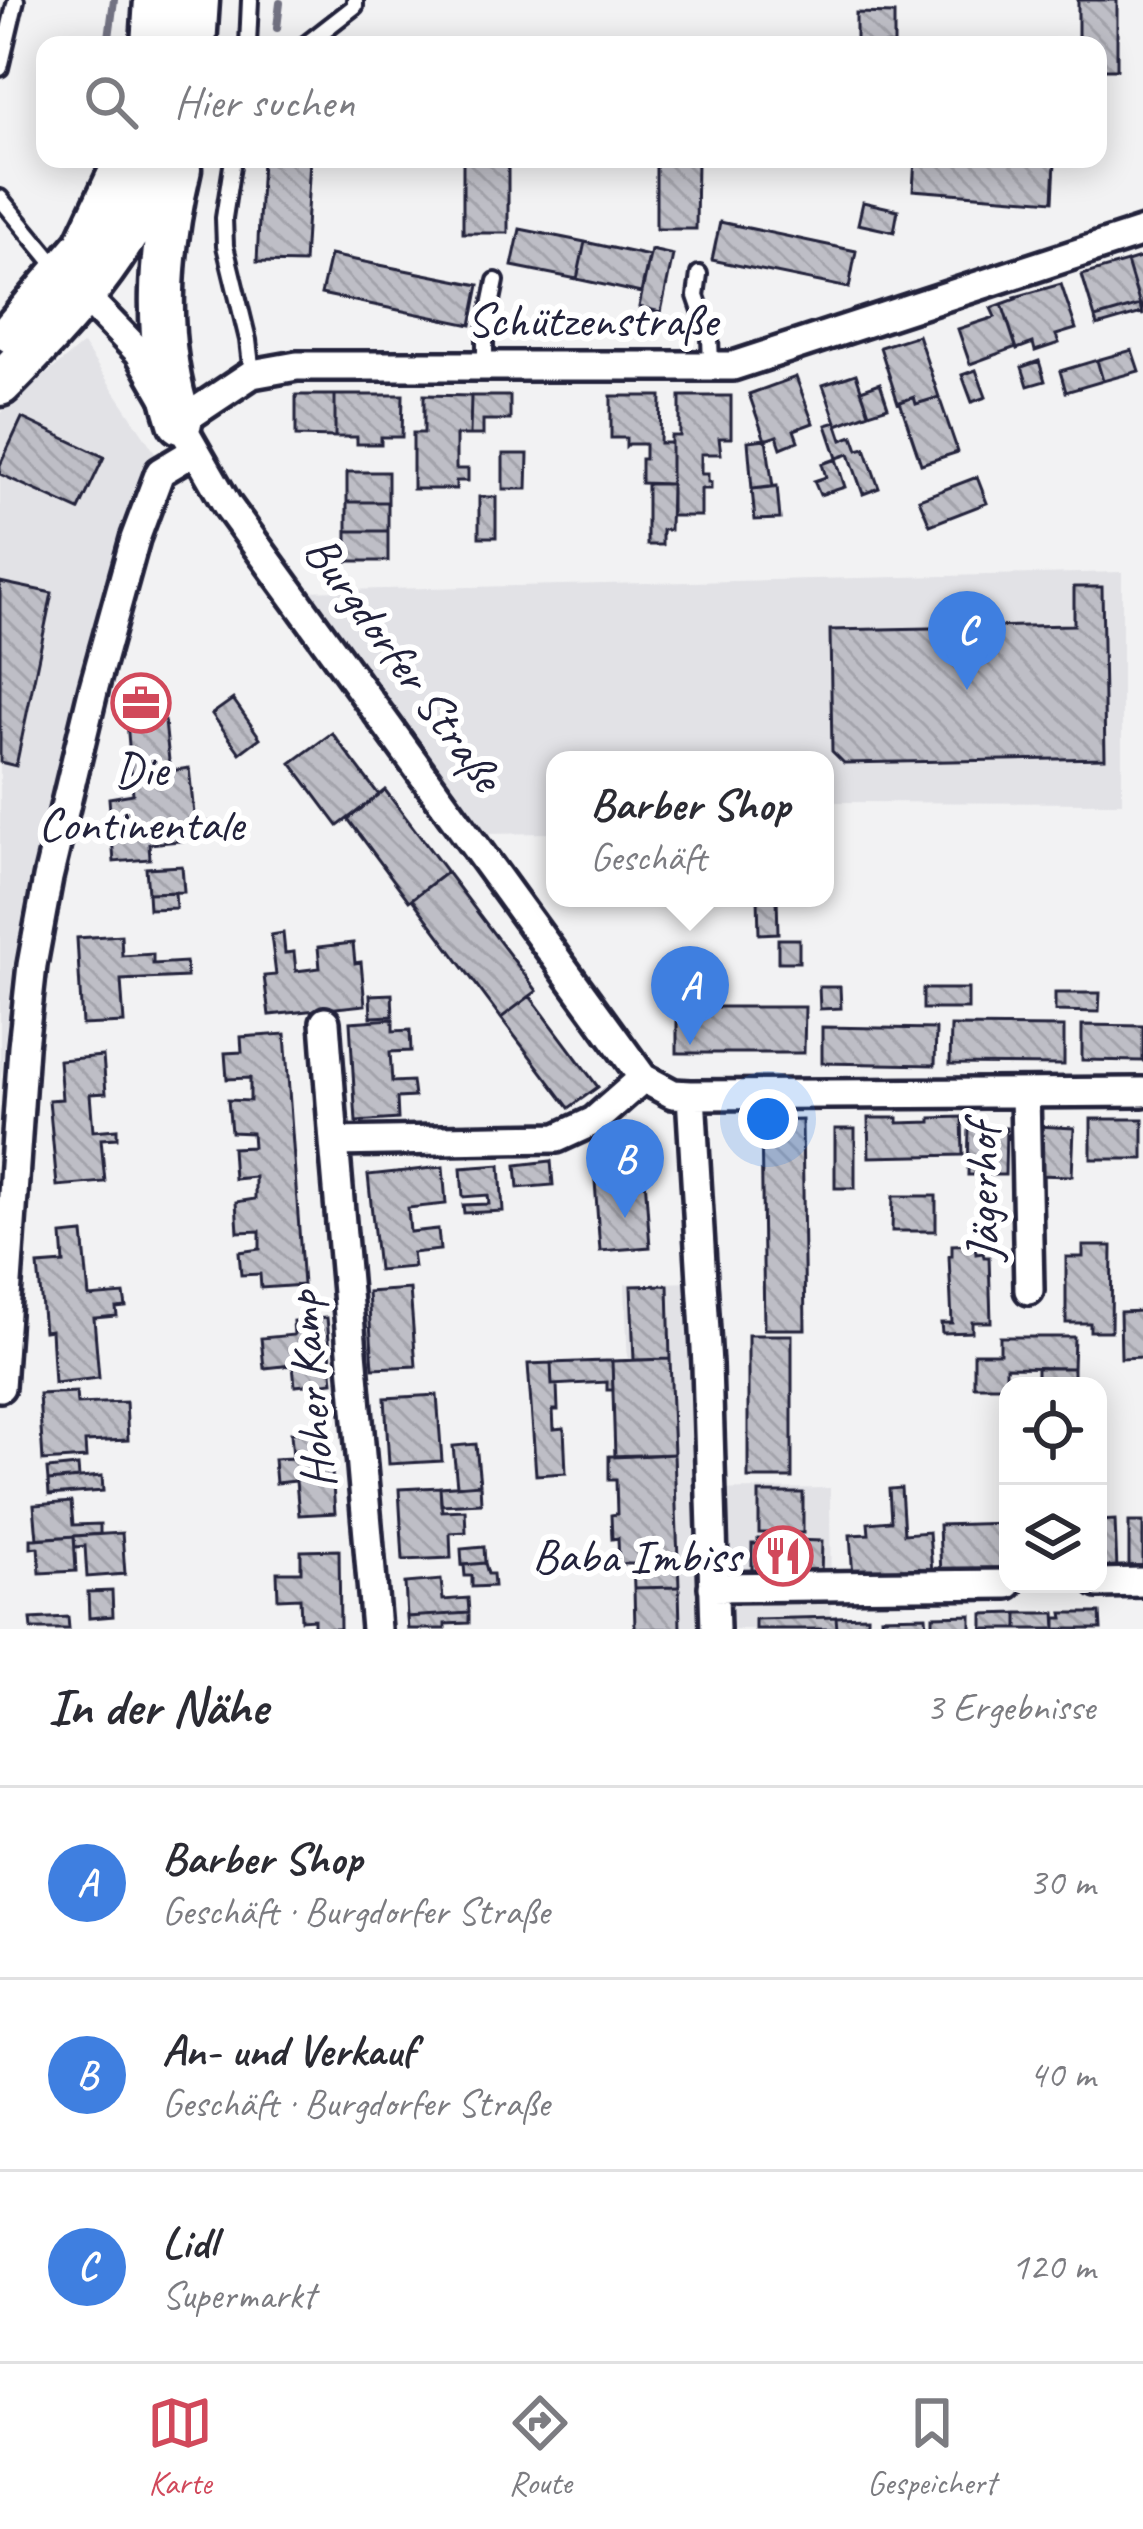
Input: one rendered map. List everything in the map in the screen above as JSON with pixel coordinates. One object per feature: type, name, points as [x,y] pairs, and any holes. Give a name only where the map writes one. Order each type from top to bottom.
[{"type":"main road","points":[[154,36],[156,0]]},
{"type":"main road","points":[[195,36],[197,0]]},
{"type":"main road","points":[[0,385],[74,286],[123,168]]},
{"type":"main road","points":[[0,348],[113,256],[159,168]]},
{"type":"main road","points":[[179,168],[167,220],[161,285],[169,388],[187,436]]},
{"type":"street","name":"Schützenstraße","points":[[0,1387],[8,1157],[48,878],[136,539],[160,472],[187,436],[252,374],[297,366],[734,366],[1143,232]]},
{"type":"street","name":"Burgdorfer Straße","points":[[74,286],[140,352],[240,524],[643,1078]]},
{"type":"street","name":"Hoher Kamp","points":[[325,1022],[376,1629]]},
{"type":"street","points":[[334,1142],[557,1138],[594,1121],[643,1078],[673,1094],[691,1095],[1143,1092]]},
{"type":"street","name":"Jägerhof","points":[[1025,1093],[1029,1290]]},
{"type":"street","points":[[691,1095],[707,1365],[715,1629]]},
{"type":"street","points":[[1107,1582],[1143,1582]]},
{"type":"street","points":[[713,1588],[999,1584]]},
{"type":"lane","points":[[0,68],[16,0]]},
{"type":"lane","points":[[248,36],[250,0]]},
{"type":"lane","points":[[317,36],[355,6],[355,0]]},
{"type":"lane","points":[[232,168],[225,246],[252,374]]},
{"type":"lane","points":[[0,198],[74,286]]},
{"type":"lane","points":[[699,274],[695,296],[710,337],[711,366]]},
{"type":"lane","points":[[485,365],[485,334],[496,281]]},
{"type":"shaded area","points":[[83,344],[156,454],[109,575],[79,677],[14,962],[0,1083],[0,413]]},
{"type":"shaded area","points":[[1122,572],[1122,803],[834,802],[834,751],[546,751],[546,833],[479,834],[300,591]]},
{"type":"shaded area","points":[[692,1282],[701,1490],[830,1488],[831,1629],[637,1629],[625,1284]]},
{"type":"building","points":[[1078,0],[1117,0],[1117,69],[1107,69],[1107,36],[1078,36]]},
{"type":"building","points":[[856,13],[894,14],[894,36],[856,36]]},
{"type":"building","points":[[262,168],[309,168],[304,263],[257,262]]},
{"type":"building","points":[[463,168],[508,168],[508,233],[463,233]]},
{"type":"building","points":[[656,168],[697,168],[696,229],[656,229]]},
{"type":"building","points":[[914,168],[1055,168],[1053,201],[913,190]]},
{"type":"building","points":[[863,202],[898,210],[894,232],[858,224]]},
{"type":"building","points":[[720,222],[856,251],[849,288],[712,260]]},
{"type":"building","points":[[520,229],[585,242],[577,279],[512,266]]},
{"type":"building","points":[[585,242],[649,256],[641,293],[577,279]]},
{"type":"building","points":[[651,250],[673,255],[661,312],[639,307]]},
{"type":"building","points":[[330,255],[479,285],[471,325],[321,294]]},
{"type":"building","points":[[1143,257],[1143,316],[1127,262]]},
{"type":"building","points":[[1127,262],[1140,305],[1095,318],[1082,275]]},
{"type":"building","points":[[1061,284],[1076,329],[1056,335],[1059,343],[1035,351],[1033,343],[1017,349],[1002,304]]},
{"type":"building","points":[[1002,304],[1016,347],[970,364],[958,329],[995,317],[991,308]]},
{"type":"building","points":[[1140,305],[1142,313],[1097,326],[1095,318]]},
{"type":"building","points":[[918,335],[939,397],[916,404],[914,397],[898,403],[880,347]]},
{"type":"building","points":[[1132,350],[1139,371],[1103,381],[1097,360]]},
{"type":"building","points":[[1097,360],[1103,381],[1066,392],[1060,371]]},
{"type":"building","points":[[1039,361],[1045,381],[1028,386],[1022,367]]},
{"type":"building","points":[[976,370],[986,397],[972,402],[962,375]]},
{"type":"building","points":[[856,374],[869,413],[837,425],[823,385]]},
{"type":"building","points":[[796,377],[813,423],[794,430],[798,441],[781,448],[777,436],[765,440],[749,394]]},
{"type":"building","points":[[880,383],[888,407],[869,413],[861,390]]},
{"type":"building","points":[[296,395],[335,395],[335,437],[296,436]]},
{"type":"building","points":[[335,395],[403,395],[402,437],[381,437],[381,444],[357,444],[357,437],[335,437]]},
{"type":"building","points":[[424,395],[471,396],[470,435],[456,435],[456,469],[468,469],[468,481],[456,481],[456,489],[413,489],[413,433],[424,433]]},
{"type":"building","points":[[471,396],[510,396],[510,420],[483,420],[483,435],[470,435]]},
{"type":"building","points":[[611,396],[661,396],[660,443],[671,443],[671,484],[641,483],[645,444],[626,447],[626,438],[611,438]]},
{"type":"building","points":[[680,396],[731,396],[731,438],[719,438],[721,454],[701,454],[701,474],[708,474],[711,489],[701,489],[701,516],[671,516],[671,436],[680,436]]},
{"type":"building","points":[[914,397],[916,404],[939,397],[958,452],[921,464],[900,402]]},
{"type":"building","points":[[22,418],[104,457],[79,510],[0,474]]},
{"type":"building","points":[[836,422],[842,440],[853,436],[858,450],[865,448],[879,488],[863,494],[849,454],[837,458],[826,425]]},
{"type":"building","points":[[766,439],[773,487],[752,489],[748,441]]},
{"type":"building","points":[[503,454],[528,454],[527,489],[503,489]]},
{"type":"building","points":[[836,459],[845,487],[820,495],[814,481],[826,477],[822,464]]},
{"type":"building","points":[[347,472],[388,472],[388,502],[347,502]]},
{"type":"building","points":[[977,477],[987,503],[930,525],[919,499]]},
{"type":"building","points":[[647,484],[671,484],[670,530],[662,530],[662,545],[647,545]]},
{"type":"building","points":[[777,486],[780,519],[755,520],[752,489]]},
{"type":"building","points":[[479,497],[496,497],[496,537],[479,537]]},
{"type":"building","points":[[347,502],[388,502],[388,531],[347,531]]},
{"type":"building","points":[[347,531],[388,531],[388,561],[347,561]]},
{"type":"building","points":[[0,582],[52,593],[16,766],[0,762]]},
{"type":"building","points":[[1074,587],[1102,587],[1105,758],[844,763],[832,751],[830,630],[1074,625]]},
{"type":"building","points":[[136,694],[163,705],[159,720],[165,721],[170,771],[189,768],[195,823],[210,822],[211,838],[149,844],[150,859],[114,862],[109,798],[133,794],[127,721]]},
{"type":"building","points":[[233,699],[260,738],[240,753],[212,714]]},
{"type":"building","points":[[332,733],[379,795],[338,826],[291,763]]},
{"type":"building","points":[[385,790],[447,872],[409,901],[348,819]]},
{"type":"building","points":[[182,866],[184,892],[148,893],[146,868]]},
{"type":"building","points":[[447,872],[537,991],[501,1018],[412,899]]},
{"type":"building","points":[[175,892],[176,908],[149,909],[148,893]]},
{"type":"building","points":[[758,907],[777,907],[778,933],[759,934]]},
{"type":"building","points":[[283,933],[285,953],[294,952],[296,971],[320,968],[318,947],[353,943],[355,963],[361,962],[365,1005],[269,1015],[264,976],[276,975],[271,935]]},
{"type":"building","points":[[121,935],[122,956],[153,954],[153,964],[186,962],[187,977],[121,980],[124,1023],[82,1025],[77,938]]},
{"type":"building","points":[[778,939],[799,939],[799,962],[778,962]]},
{"type":"building","points":[[819,987],[840,987],[841,1008],[820,1009]]},
{"type":"building","points":[[923,989],[968,989],[968,1009],[923,1009]]},
{"type":"building","points":[[1055,993],[1100,993],[1099,1012],[1055,1011]]},
{"type":"building","points":[[392,994],[393,1016],[371,1017],[370,995]]},
{"type":"building","points":[[530,996],[598,1087],[569,1108],[501,1018]]},
{"type":"building","points":[[677,1007],[805,1007],[804,1053],[677,1053]]},
{"type":"building","points":[[393,1019],[393,1031],[410,1030],[411,1051],[390,1052],[392,1082],[412,1081],[414,1097],[397,1098],[398,1119],[356,1122],[350,1022]]},
{"type":"building","points":[[1082,1025],[1143,1026],[1143,1061],[1082,1060]]},
{"type":"building","points":[[951,1026],[1064,1027],[1064,1065],[950,1064]]},
{"type":"building","points":[[822,1027],[936,1029],[935,1065],[822,1063]]},
{"type":"building","points":[[285,1034],[303,1285],[261,1288],[260,1274],[241,1275],[239,1252],[260,1249],[260,1231],[238,1232],[236,1202],[255,1199],[255,1177],[234,1179],[232,1148],[253,1147],[252,1133],[231,1132],[228,1100],[250,1101],[250,1078],[227,1079],[225,1053],[242,1052],[241,1037]]},
{"type":"building","points":[[103,1056],[106,1093],[90,1094],[93,1131],[117,1129],[117,1138],[101,1139],[105,1182],[57,1186],[49,1100],[62,1099],[59,1060]]},
{"type":"building","points":[[962,1117],[963,1155],[869,1157],[868,1118],[898,1118],[898,1123]]},
{"type":"building","points":[[1091,1119],[1143,1119],[1143,1159],[1091,1159]]},
{"type":"building","points":[[802,1120],[805,1329],[764,1329],[761,1121]]},
{"type":"building","points":[[1036,1126],[1074,1128],[1072,1176],[1034,1175]]},
{"type":"building","points":[[969,1127],[1006,1128],[1005,1175],[968,1175]]},
{"type":"building","points":[[835,1129],[855,1129],[855,1188],[835,1188]]},
{"type":"building","points":[[630,1140],[631,1150],[643,1149],[650,1247],[600,1251],[593,1153],[602,1153],[601,1142]]},
{"type":"building","points":[[551,1161],[553,1185],[518,1188],[516,1165]]},
{"type":"building","points":[[500,1165],[503,1211],[464,1213],[463,1205],[489,1204],[488,1195],[463,1197],[461,1168]]},
{"type":"building","points":[[443,1167],[446,1204],[408,1208],[410,1232],[438,1229],[440,1250],[412,1253],[414,1267],[378,1270],[368,1175]]},
{"type":"building","points":[[893,1196],[936,1196],[936,1231],[892,1231]]},
{"type":"building","points":[[83,1233],[89,1297],[124,1294],[126,1307],[116,1308],[117,1316],[94,1318],[99,1378],[54,1383],[51,1330],[44,1331],[38,1265],[64,1263],[62,1235]]},
{"type":"building","points":[[975,1244],[976,1254],[989,1257],[991,1322],[972,1322],[972,1332],[942,1333],[941,1323],[952,1323],[952,1245]]},
{"type":"building","points":[[1083,1246],[1112,1246],[1111,1331],[1090,1331],[1090,1323],[1066,1323],[1066,1257],[1083,1257]]},
{"type":"building","points":[[668,1285],[670,1359],[634,1360],[631,1286]]},
{"type":"building","points":[[410,1289],[416,1366],[373,1368],[368,1292]]},
{"type":"building","points":[[1143,1311],[1143,1357],[1121,1358],[1120,1312]]},
{"type":"building","points":[[327,1318],[333,1382],[295,1386],[293,1365],[264,1368],[261,1338],[294,1335],[293,1321]]},
{"type":"building","points":[[748,1335],[792,1335],[792,1478],[748,1478]]},
{"type":"building","points":[[1000,1337],[1074,1337],[1073,1368],[1006,1367],[999,1386],[974,1386],[974,1353],[1000,1353]]},
{"type":"building","points":[[670,1359],[674,1454],[615,1457],[612,1361]]},
{"type":"building","points":[[612,1361],[613,1390],[607,1390],[607,1382],[552,1385],[551,1363]]},
{"type":"building","points":[[551,1363],[552,1385],[557,1385],[554,1429],[564,1428],[566,1473],[536,1475],[528,1364]]},
{"type":"building","points":[[1037,1368],[1073,1368],[1073,1377],[1037,1377]]},
{"type":"building","points":[[76,1392],[77,1404],[126,1402],[128,1440],[85,1442],[86,1458],[43,1461],[39,1394]]},
{"type":"building","points":[[437,1395],[442,1461],[389,1464],[385,1398]]},
{"type":"building","points":[[329,1430],[335,1513],[299,1515],[296,1481],[276,1483],[274,1459],[293,1458],[291,1433]]},
{"type":"building","points":[[476,1444],[480,1484],[457,1486],[453,1446]]},
{"type":"building","points":[[674,1454],[679,1587],[634,1588],[633,1564],[619,1564],[618,1538],[612,1539],[616,1480],[609,1480],[609,1456]]},
{"type":"building","points":[[78,1466],[79,1478],[48,1481],[47,1469]]},
{"type":"building","points":[[102,1476],[103,1491],[49,1495],[48,1481]]},
{"type":"building","points":[[480,1484],[481,1503],[441,1505],[440,1487]]},
{"type":"building","points":[[440,1487],[442,1511],[465,1510],[466,1532],[450,1533],[451,1558],[403,1560],[399,1489]]},
{"type":"building","points":[[901,1488],[904,1534],[929,1532],[932,1572],[853,1577],[850,1535],[869,1534],[868,1523],[891,1521],[889,1489]]},
{"type":"building","points":[[759,1493],[803,1493],[803,1533],[759,1533]]},
{"type":"building","points":[[71,1502],[73,1525],[100,1524],[100,1534],[37,1539],[34,1505]]},
{"type":"building","points":[[1107,1520],[1115,1520],[1117,1570],[1107,1571]]},
{"type":"building","points":[[1129,1522],[1143,1522],[1143,1566],[1129,1566]]},
{"type":"building","points":[[999,1523],[999,1574],[941,1576],[939,1525]]},
{"type":"building","points":[[122,1533],[125,1574],[87,1577],[85,1546],[75,1547],[74,1536]]},
{"type":"building","points":[[74,1536],[76,1571],[40,1573],[38,1547],[31,1548],[31,1539]]},
{"type":"building","points":[[758,1539],[822,1541],[821,1576],[752,1575],[752,1544],[758,1544]]},
{"type":"building","points":[[484,1547],[485,1563],[462,1565],[461,1549]]},
{"type":"building","points":[[339,1550],[340,1629],[314,1629],[314,1619],[301,1620],[300,1598],[278,1599],[277,1572],[301,1572],[301,1551]]},
{"type":"building","points":[[485,1563],[494,1586],[472,1587],[472,1576],[465,1576],[464,1565]]},
{"type":"building","points":[[441,1580],[443,1600],[468,1598],[469,1613],[407,1617],[405,1583]]},
{"type":"building","points":[[679,1587],[680,1629],[635,1629],[634,1588]]},
{"type":"building","points":[[112,1591],[113,1616],[89,1618],[88,1592]]},
{"type":"building","points":[[469,1613],[469,1623],[445,1624],[445,1629],[408,1629],[407,1617]]},
{"type":"building","points":[[1018,1613],[1018,1629],[983,1629],[983,1614]]},
{"type":"building","points":[[1018,1613],[1055,1613],[1056,1629],[1018,1629]]},
{"type":"building","points":[[1062,1613],[1100,1613],[1101,1629],[1056,1629],[1056,1618],[1063,1618]]},
{"type":"building","points":[[971,1615],[971,1629],[933,1629],[933,1616]]},
{"type":"building","points":[[867,1616],[867,1629],[837,1629],[836,1617]]},
{"type":"building","points":[[926,1616],[927,1629],[882,1629],[881,1617]]},
{"type":"building","points":[[68,1617],[69,1629],[32,1629],[31,1619]]},
{"type":"building","points":[[836,1617],[837,1629],[755,1629],[755,1619]]},
{"type":"waterway","points":[[109,36],[114,0]]},
{"type":"waterway","points":[[277,28],[280,3]]},
{"type":"place","name":"Lidl","points":[[967,690]]},
{"type":"place","name":"Die Continentale","points":[[141,703]]},
{"type":"place","name":"Barber Shop","points":[[690,1045]]},
{"type":"place","name":"An- und Verkauf","points":[[625,1218]]},
{"type":"place","name":"Baba Imbiss","points":[[783,1556]]}]
